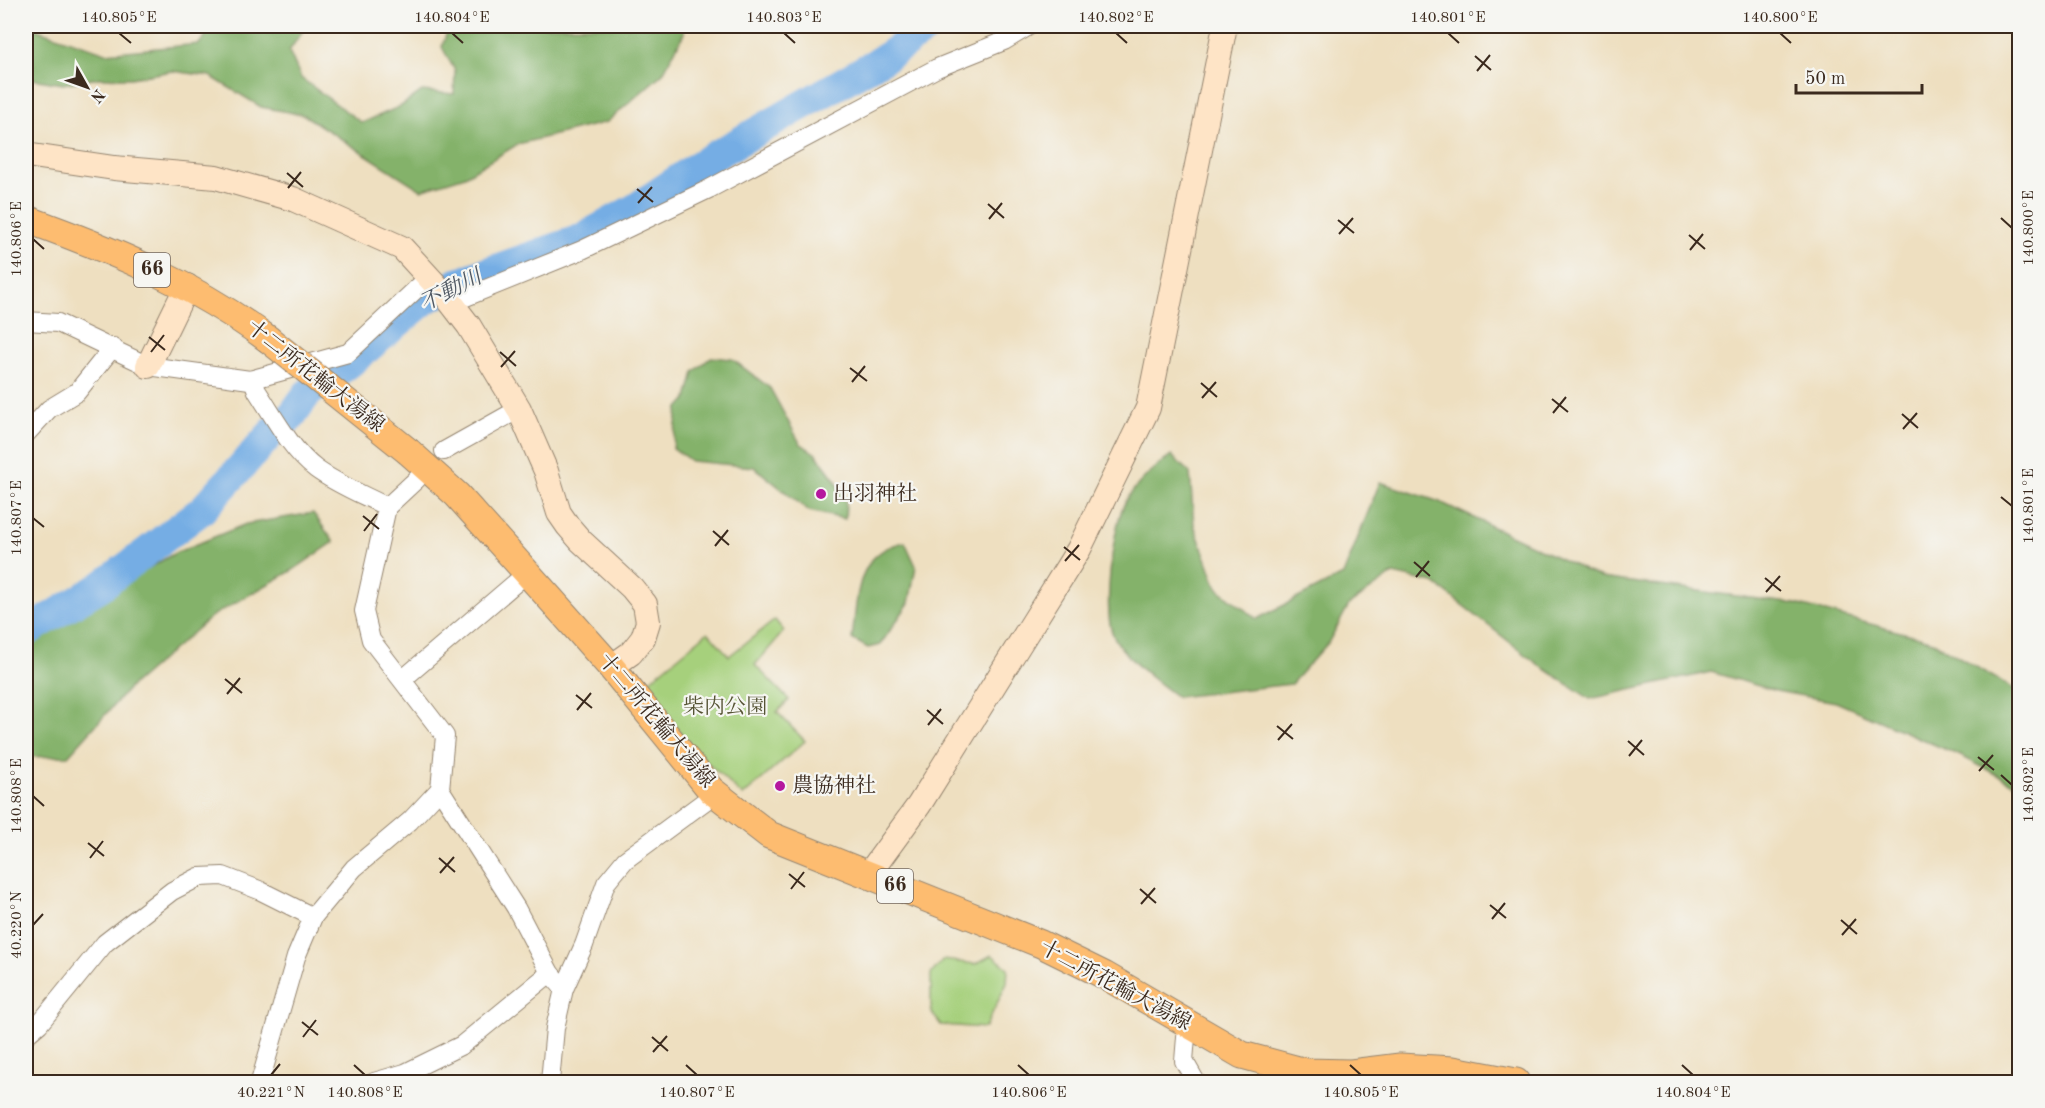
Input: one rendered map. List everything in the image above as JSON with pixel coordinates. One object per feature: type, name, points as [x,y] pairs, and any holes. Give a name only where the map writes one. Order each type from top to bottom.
[{"type":"main road","name":"十二所花輪大湯線","points":[[26,219],[188,286],[209,298],[268,339],[409,452],[458,495],[611,667],[716,793],[769,835],[1041,945],[1104,975],[1242,1055],[1306,1072],[1351,1073],[1400,1067],[1454,1070],[1516,1083]]},
{"type":"street","points":[[26,321],[58,323],[148,366],[253,380],[348,353],[440,290],[582,250],[709,189],[937,68],[1004,41],[1029,26]]},
{"type":"street","points":[[868,875],[919,805],[1079,549],[1148,408],[1225,26]]},
{"type":"street","points":[[26,155],[114,168],[216,177],[293,199],[402,248],[469,326],[519,409],[546,471],[559,513],[581,541],[632,588],[645,604],[648,622],[643,638],[631,653],[611,667]]},
{"type":"street","points":[[148,366],[188,286]]},
{"type":"street","points":[[26,434],[49,409],[77,392],[113,348]]},
{"type":"street","points":[[253,380],[301,455],[316,469],[387,507]]},
{"type":"street","points":[[444,451],[519,409]]},
{"type":"street","points":[[260,1083],[296,957],[313,917],[354,868],[410,821],[440,789],[445,736],[371,640],[364,611],[387,507],[417,479]]},
{"type":"street","points":[[403,679],[527,573]]},
{"type":"street","points":[[440,789],[516,908],[550,973],[564,989]]},
{"type":"street","points":[[550,1083],[555,1028],[564,989],[584,945],[606,883],[625,860],[716,793]]},
{"type":"street","points":[[26,1035],[39,1024],[105,943],[172,891],[199,877],[223,876],[259,890],[313,917]]},
{"type":"street","points":[[374,1083],[405,1073],[462,1045],[550,973]]},
{"type":"street","points":[[1187,1024],[1184,1061],[1196,1083]]},
{"type":"green space","points":[[26,26],[106,53],[199,44],[214,26],[306,26],[289,51],[301,78],[362,123],[401,106],[422,91],[454,94],[455,71],[442,47],[449,26],[683,26],[684,33],[663,73],[607,122],[518,144],[465,176],[421,190],[304,115],[261,107],[210,76],[172,71],[131,78],[98,78],[63,84],[26,78]]},
{"type":"green space","points":[[711,357],[732,359],[770,388],[800,443],[816,454],[836,481],[846,502],[845,519],[809,511],[754,467],[691,461],[673,448],[678,409],[687,399],[694,372]]},
{"type":"green space","points":[[1171,455],[1190,473],[1194,525],[1217,588],[1257,619],[1343,575],[1380,482],[1440,502],[1601,578],[1796,604],[1930,640],[2019,692],[2019,786],[1963,757],[1836,702],[1776,691],[1711,672],[1590,699],[1539,665],[1434,583],[1393,574],[1349,605],[1328,643],[1291,684],[1177,697],[1131,659],[1116,641],[1109,621],[1109,586],[1113,545],[1121,511],[1135,488]]},
{"type":"green space","points":[[313,513],[334,542],[293,570],[212,616],[130,687],[68,756],[26,757],[26,638],[175,553],[246,524]]},
{"type":"green space","points":[[905,542],[916,566],[909,603],[880,645],[868,648],[852,639],[862,578],[867,566],[876,555],[888,547]]},
{"type":"green space","name":"柴内公園","points":[[775,620],[784,631],[755,665],[789,700],[777,712],[805,741],[743,796],[695,751],[643,686],[708,632],[729,656]]},
{"type":"green space","points":[[992,955],[1008,968],[1007,983],[985,1028],[941,1025],[931,1012],[931,974],[943,960],[975,964]]},
{"type":"waterway","name":"不動川","points":[[26,632],[100,587],[202,510],[278,426],[290,418],[307,394],[350,363],[425,300],[459,282],[578,240],[637,207],[702,163],[886,57],[930,26]]},
{"type":"place","name":"出羽神社","points":[[821,494]]},
{"type":"place","name":"農協神社","points":[[780,786]]}]
